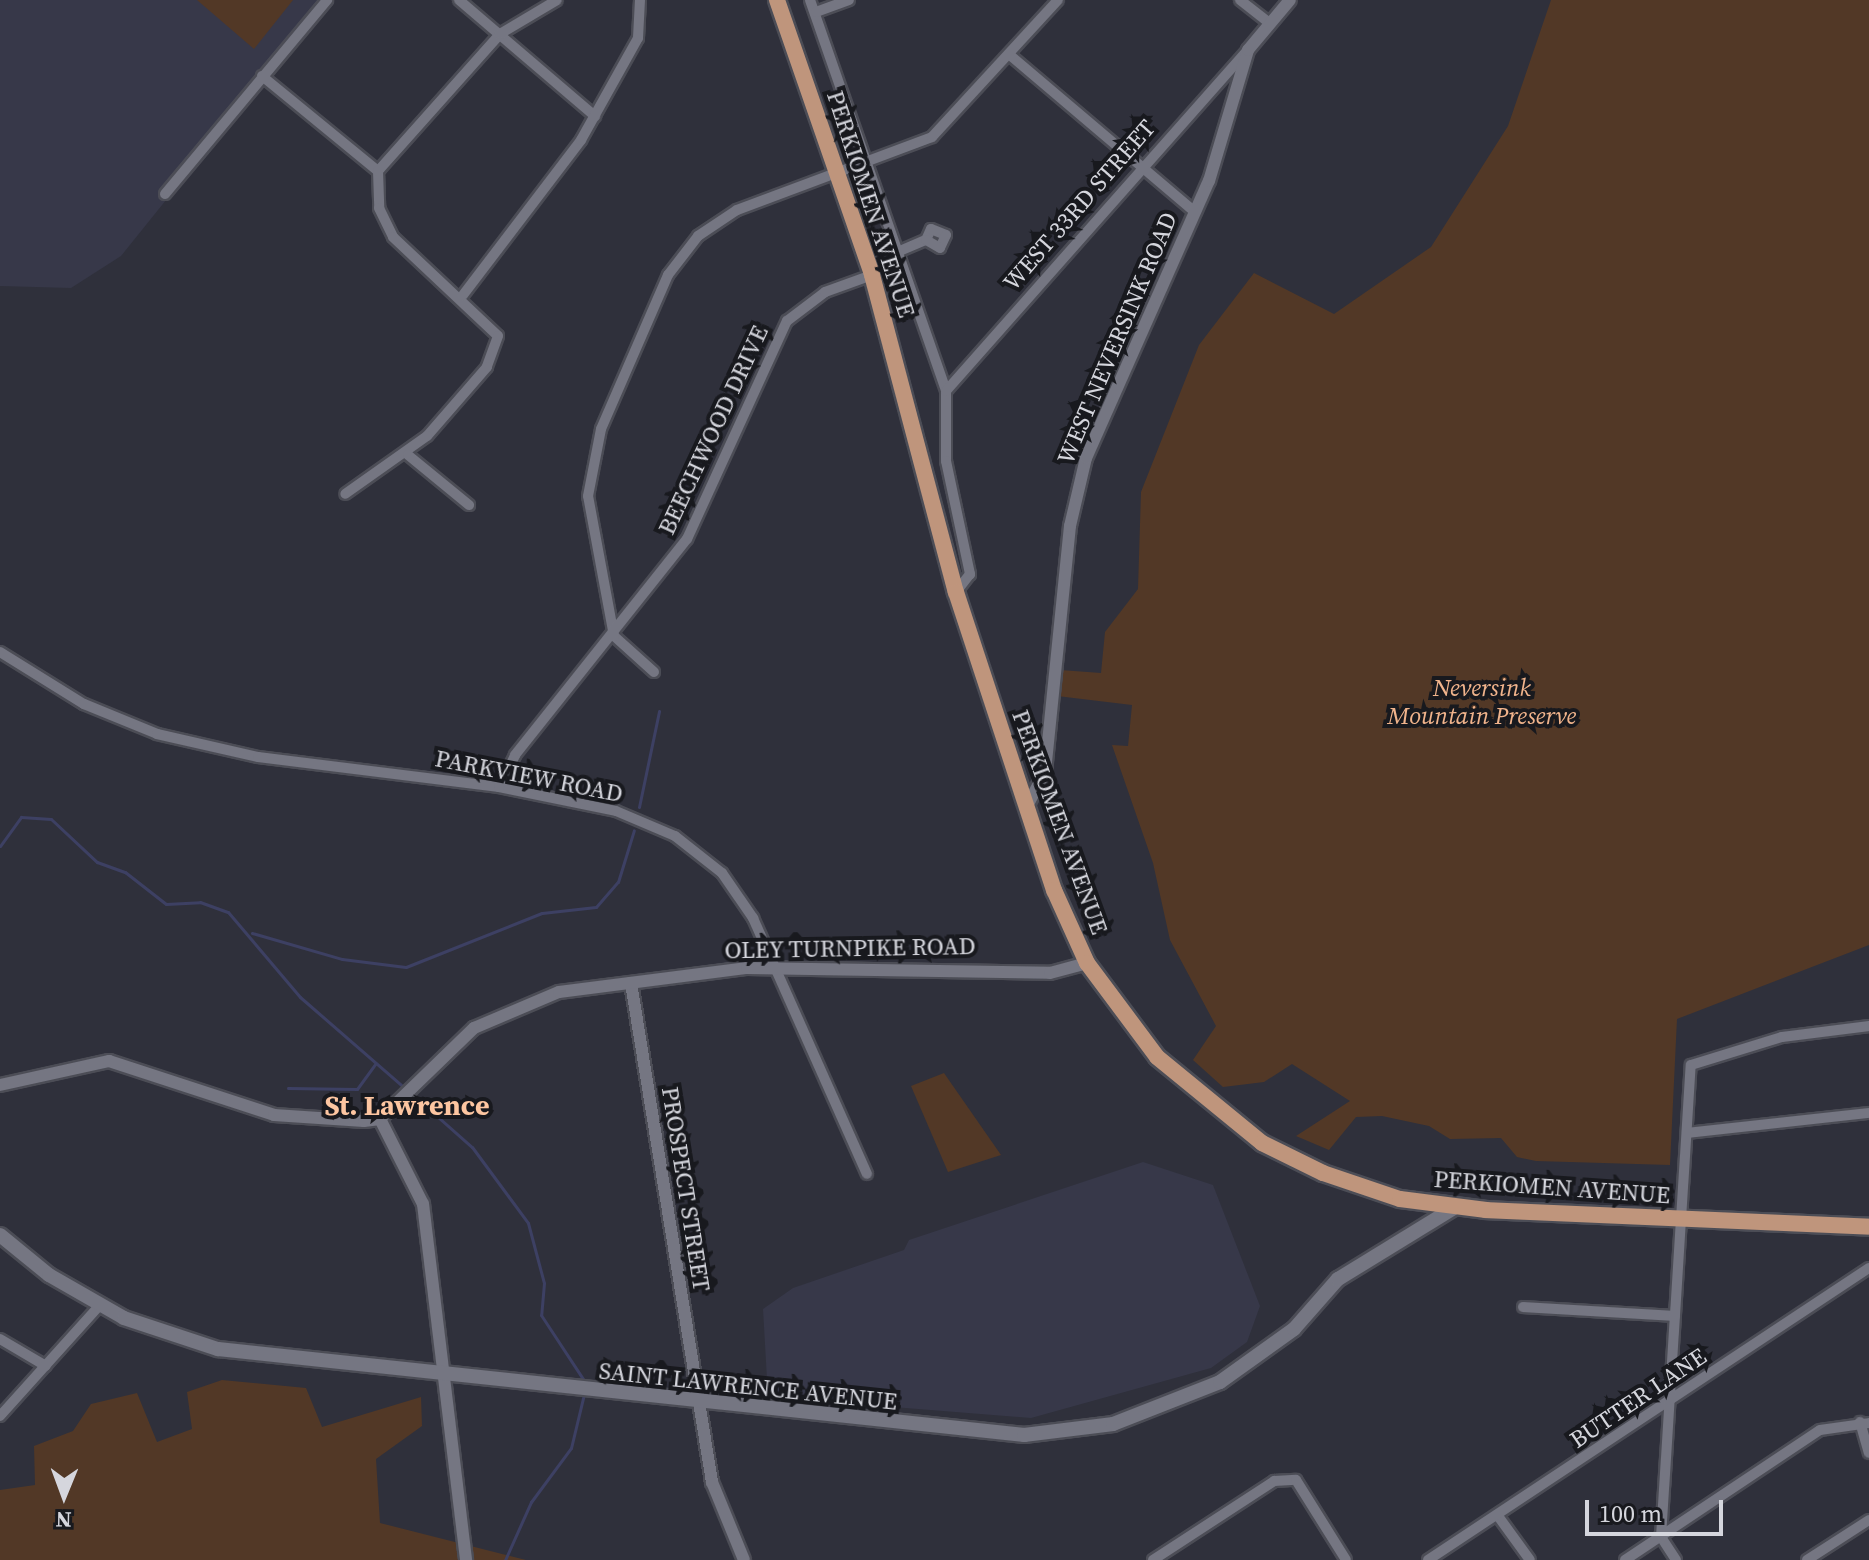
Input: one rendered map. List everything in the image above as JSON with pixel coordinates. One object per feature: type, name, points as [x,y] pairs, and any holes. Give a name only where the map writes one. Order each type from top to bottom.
[{"type":"main road","name":"PERKIOMEN AVENUE","points":[[777,0],[872,275],[956,592],[1027,806],[1087,963],[1157,1057],[1244,1131],[1351,1184],[1454,1208],[1869,1227]]},
{"type":"main road","name":"SAINT LAWRENCE AVENUE","points":[[0,1235],[100,1305],[218,1349],[447,1378],[1002,1434],[1113,1424],[1173,1405],[1240,1370],[1294,1329],[1338,1279],[1454,1208]]},
{"type":"street","points":[[165,194],[327,0]]},
{"type":"street","points":[[459,0],[595,116]]},
{"type":"street","points":[[345,494],[408,455],[496,355],[498,336],[463,295],[393,237],[379,208],[378,171],[500,34],[557,0]]},
{"type":"street","points":[[463,295],[556,179],[595,116],[638,38],[640,0]]},
{"type":"street","points":[[810,0],[864,165],[946,391],[946,461],[970,574],[956,592]]},
{"type":"street","points":[[816,12],[849,0]]},
{"type":"street","points":[[654,672],[614,636],[590,522],[589,474],[657,295],[680,256],[716,223],[932,137],[1011,56],[1058,0]]},
{"type":"street","points":[[1240,0],[1268,22]]},
{"type":"street","name":"WEST NEVERSINK ROAD","points":[[1027,806],[1045,772],[1078,483],[1195,212],[1248,50],[1268,22],[1290,0]]},
{"type":"street","name":"WEST 33RD STREET","points":[[946,391],[1142,165],[1248,50]]},
{"type":"street","points":[[1011,56],[1195,212]]},
{"type":"street","points":[[262,76],[378,171]]},
{"type":"street","points":[[895,253],[926,240]]},
{"type":"street","name":"BEECHWOOD DRIVE","points":[[499,787],[515,755],[614,636],[687,539],[787,321],[825,292],[872,275]]},
{"type":"street","points":[[408,455],[469,505]]},
{"type":"street","name":"PARKVIEW ROAD","points":[[0,652],[84,704],[157,734],[258,757],[499,787],[616,811],[675,836],[722,873],[777,967],[867,1174]]},
{"type":"street","name":"OLEY TURNPIKE ROAD","points":[[380,1119],[460,1038],[508,1008],[559,992],[777,967],[1050,973],[1087,963]]},
{"type":"street","name":"PROSPECT STREET","points":[[631,983],[714,1494],[744,1560]]},
{"type":"street","points":[[1676,1560],[1661,1537],[1691,1065],[1782,1037],[1869,1026]]},
{"type":"street","points":[[0,1085],[95,1060],[274,1115],[380,1119],[421,1196],[447,1378],[466,1560]]},
{"type":"street","points":[[1687,1133],[1869,1113]]},
{"type":"street","name":"BUTTER LANE","points":[[1428,1560],[1869,1268]]},
{"type":"street","points":[[0,1416],[100,1305]]},
{"type":"street","points":[[1523,1307],[1675,1316]]},
{"type":"street","points":[[0,1339],[46,1366]]},
{"type":"street","points":[[1625,1560],[1820,1430],[1864,1422],[1869,1453]]},
{"type":"street","points":[[1153,1560],[1274,1481],[1296,1480],[1346,1560]]},
{"type":"street","points":[[1498,1516],[1530,1560]]},
{"type":"street","points":[[1807,1560],[1869,1520]]},
{"type":"shaded area","points":[[0,0],[327,0],[121,256],[71,288],[0,286]]},
{"type":"shaded area","points":[[1143,1162],[1213,1185],[1260,1306],[1247,1342],[1211,1368],[1031,1418],[768,1397],[763,1309],[793,1288],[904,1250],[909,1240]]},
{"type":"green space","points":[[197,0],[293,0],[254,49]]},
{"type":"green space","name":"Neversink Mountain Preserve","points":[[1551,0],[1869,0],[1869,945],[1677,1019],[1670,1165],[1536,1161],[1517,1157],[1501,1138],[1450,1139],[1429,1126],[1382,1116],[1356,1117],[1329,1150],[1296,1136],[1350,1101],[1292,1064],[1264,1082],[1223,1087],[1193,1060],[1216,1026],[1170,940],[1153,863],[1112,745],[1128,746],[1132,705],[1057,696],[1060,670],[1101,673],[1105,632],[1138,589],[1141,492],[1199,345],[1254,273],[1334,314],[1431,247],[1508,126]]},
{"type":"green space","points":[[944,1073],[1001,1155],[948,1172],[911,1086]]},
{"type":"green space","points":[[222,1380],[306,1388],[322,1427],[421,1397],[422,1426],[376,1459],[380,1523],[526,1560],[0,1560],[0,1490],[35,1485],[34,1446],[73,1431],[91,1404],[137,1393],[157,1442],[192,1429],[187,1392]]},
{"type":"waterway","points":[[639,807],[659,711]]},
{"type":"waterway","points":[[0,846],[21,817],[51,819],[97,862],[125,872],[166,904],[200,902],[228,912],[300,997],[406,1089]]},
{"type":"waterway","points":[[252,933],[342,959],[406,967],[542,913],[596,907],[618,882],[634,830]]},
{"type":"waterway","points":[[288,1088],[357,1089],[376,1063]]},
{"type":"waterway","points":[[412,1094],[472,1147],[528,1223],[544,1283],[541,1315],[585,1382]]},
{"type":"waterway","points":[[505,1560],[531,1502],[571,1448],[584,1394]]},
{"type":"district","name":"St. Lawrence","points":[[407,1105]]}]
